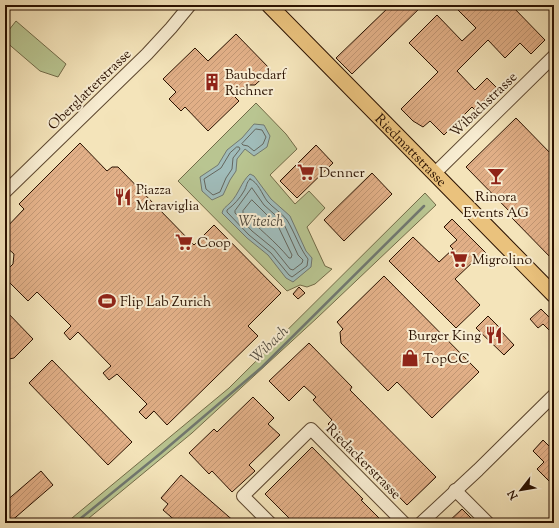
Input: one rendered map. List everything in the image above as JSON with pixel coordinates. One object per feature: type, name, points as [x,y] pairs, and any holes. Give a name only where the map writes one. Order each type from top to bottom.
[{"type":"main road","name":"Riedmattstrasse","points":[[269,5],[554,295]]},
{"type":"street","name":"Oberglatterstrasse","points":[[5,192],[146,54],[171,28],[190,5]]},
{"type":"street","name":"Wibachstrasse","points":[[434,174],[554,56]]},
{"type":"street","points":[[421,523],[478,470],[554,395]]},
{"type":"street","name":"Riedackerstrasse","points":[[270,523],[243,496],[312,429],[404,523]]},
{"type":"street","points":[[456,490],[488,523]]},
{"type":"green space","points":[[16,21],[66,64],[58,77],[40,71],[5,41],[5,35]]},
{"type":"green space","points":[[256,103],[286,134],[297,149],[270,175],[295,204],[309,191],[325,208],[307,227],[325,266],[332,269],[315,284],[307,287],[300,285],[287,291],[178,181]]},
{"type":"green space","points":[[425,193],[436,205],[317,318],[192,433],[83,523],[66,523],[229,388]]},
{"type":"water","points":[[254,124],[264,125],[270,136],[267,147],[254,156],[245,149],[237,159],[236,171],[223,195],[212,200],[202,191],[200,177],[218,165],[227,150],[242,138]]},
{"type":"water","name":"Witeich","points":[[250,174],[254,176],[271,199],[290,216],[306,251],[312,258],[311,267],[293,282],[286,278],[268,255],[247,238],[222,213],[236,196],[244,181]]},
{"type":"building","points":[[391,5],[423,5],[352,74],[336,58]]},
{"type":"building","points":[[453,5],[511,5],[545,40],[531,54],[520,43],[505,58],[488,40],[457,71],[475,90],[487,78],[497,88],[475,110],[472,107],[444,135],[430,121],[423,127],[413,121],[401,109],[438,72],[409,43],[437,15],[462,41],[476,28]]},
{"type":"building","name":"Baubedarf Richner","points":[[236,34],[271,70],[255,85],[247,85],[235,97],[239,101],[208,131],[185,107],[181,111],[169,99],[176,92],[163,79],[195,48],[208,61]]},
{"type":"building","points":[[516,118],[554,157],[554,261],[512,218],[514,216],[466,167]]},
{"type":"building","points":[[80,143],[107,171],[112,167],[118,167],[194,245],[214,225],[281,293],[248,326],[258,336],[167,425],[154,411],[146,419],[139,412],[147,404],[117,374],[109,380],[103,373],[111,366],[78,332],[70,340],[64,333],[71,326],[37,292],[28,301],[5,278],[5,272],[13,264],[14,254],[5,246],[5,229],[24,209],[19,204]]},
{"type":"building","name":"Denner","points":[[316,145],[333,163],[297,198],[280,181]]},
{"type":"building","points":[[372,173],[392,194],[344,241],[324,220]]},
{"type":"building","points":[[452,219],[486,253],[477,262],[475,260],[455,279],[480,305],[456,328],[389,261],[413,237],[439,262],[453,249],[450,246],[457,240],[444,227]]},
{"type":"building","name":"TopCC","points":[[384,276],[479,372],[432,418],[397,382],[388,391],[341,343],[340,332],[343,329],[337,322]]},
{"type":"building","points":[[299,287],[305,293],[298,299],[293,294]]},
{"type":"building","points":[[541,309],[554,322],[554,335],[543,324],[538,328],[530,319]]},
{"type":"building","points":[[5,310],[33,339],[14,358],[9,359],[5,359]]},
{"type":"building","name":"Burger King","points":[[488,316],[514,345],[504,355],[476,328]]},
{"type":"building","points":[[309,343],[352,387],[350,390],[436,477],[407,505],[328,424],[332,420],[313,400],[316,397],[304,386],[289,401],[269,381]]},
{"type":"building","points":[[52,360],[132,442],[108,465],[29,383]]},
{"type":"building","points":[[253,397],[274,418],[268,424],[280,435],[249,465],[255,471],[232,492],[212,471],[209,474],[189,453],[214,429],[217,432]]},
{"type":"building","points":[[543,440],[554,451],[554,486],[537,469],[544,462],[533,451]]},
{"type":"building","points":[[312,447],[363,499],[361,500],[384,523],[294,523],[265,494]]},
{"type":"building","points":[[41,471],[53,485],[9,523],[5,518],[5,502]]},
{"type":"building","points":[[181,475],[236,523],[178,523],[163,510],[168,504],[161,498]]},
{"type":"building","points":[[462,509],[476,523],[447,523]]},
{"type":"waterway","name":"Wibach","points":[[75,523],[161,453],[262,367],[424,206]]},
{"type":"place","name":"Baubedarf Richner","points":[[212,82]]},
{"type":"place","name":"Denner","points":[[306,172]]},
{"type":"place","name":"Rinora Events AG","points":[[496,176]]},
{"type":"place","name":"Piazza Meraviglia","points":[[123,197]]},
{"type":"place","name":"Coop","points":[[184,242]]},
{"type":"place","name":"Migrolino","points":[[459,259]]},
{"type":"place","name":"Flip Lab Zurich","points":[[107,301]]},
{"type":"place","name":"Burger King","points":[[494,335]]},
{"type":"place","name":"TopCC","points":[[410,358]]}]
